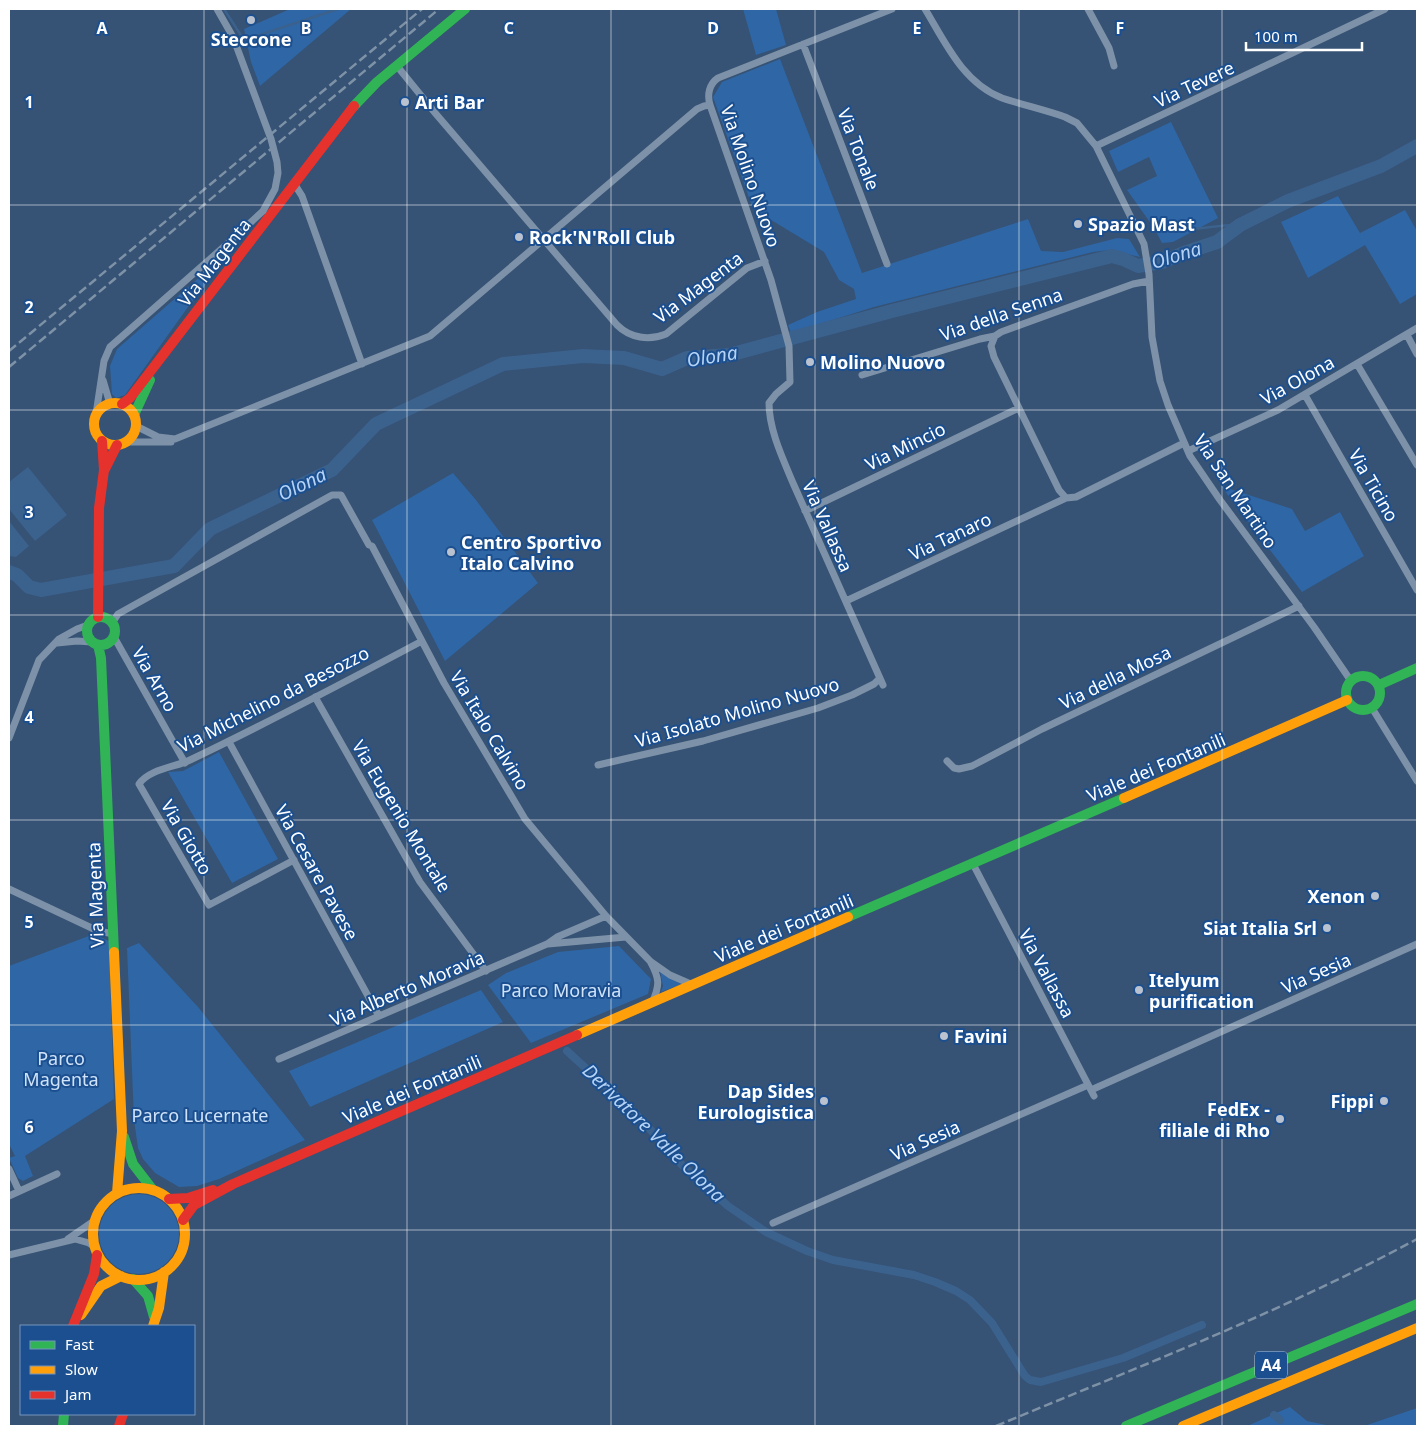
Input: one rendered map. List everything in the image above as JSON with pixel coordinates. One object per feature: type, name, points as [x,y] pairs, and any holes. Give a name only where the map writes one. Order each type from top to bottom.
[{"type":"main road","name":"Via Magenta","points":[[122,404],[130,398],[355,105],[377,82],[465,9]]},
{"type":"main road","name":"Via Magenta","points":[[134,415],[160,359]]},
{"type":"main road","points":[[104,470],[121,444],[132,436],[136,426],[134,415],[122,404],[103,406],[96,414],[94,421],[96,434],[102,441],[108,444],[121,444]]},
{"type":"main road","points":[[102,441],[104,470],[99,508],[100,603],[105,619],[115,631],[103,642],[86,633],[88,625],[92,620],[105,619]]},
{"type":"main road","name":"Via Magenta","points":[[103,642],[101,658],[122,1131],[117,1193]]},
{"type":"main road","points":[[1379,685],[1417,668]]},
{"type":"main road","points":[[1363,676],[1372,678],[1379,685],[1381,697],[1376,705],[1368,710],[1358,710],[1347,700],[1346,692],[1350,681],[1363,676]]},
{"type":"main road","name":"Viale dei Fontanili","points":[[183,1220],[194,1205],[233,1184],[1347,700]]},
{"type":"main road","name":"Via Magenta","points":[[122,1131],[133,1164],[153,1190]]},
{"type":"main road","name":"Viale dei Fontanili","points":[[169,1199],[188,1198],[233,1184]]},
{"type":"main road","points":[[73,1325],[77,1310],[97,1267],[93,1231],[94,1221],[101,1206],[117,1193],[134,1188],[153,1190],[169,1199],[177,1208],[183,1220],[185,1235],[183,1248],[176,1261],[164,1272],[146,1279],[120,1276],[108,1268],[96,1250]]},
{"type":"main road","points":[[153,1324],[161,1296],[164,1272]]},
{"type":"main road","points":[[74,1325],[101,1286],[120,1276]]},
{"type":"main road","points":[[133,1279],[150,1298],[153,1324]]},
{"type":"main road","name":"A4","points":[[1126,1426],[1417,1304]]},
{"type":"main road","name":"A4","points":[[1183,1426],[1417,1328]]},
{"type":"street","points":[[96,414],[104,361],[110,347],[263,211],[275,189],[278,173],[271,140],[233,36],[217,9]]},
{"type":"street","name":"Via Molino Nuovo","points":[[790,382],[789,346],[786,333],[765,261],[710,105],[709,89],[713,81],[718,78],[892,9]]},
{"type":"street","name":"Via San Martino","points":[[925,9],[953,56],[969,76],[983,88],[1001,97],[1074,121],[1085,131],[1096,146],[1139,234],[1147,256],[1152,337],[1160,381],[1184,443],[1220,500],[1299,606],[1350,681]]},
{"type":"street","points":[[1088,9],[1109,48],[1114,66]]},
{"type":"street","name":"Via Tevere","points":[[1096,146],[1385,9]]},
{"type":"street","name":"Via Tonale","points":[[803,44],[887,264]]},
{"type":"street","name":"Via Magenta","points":[[397,66],[621,330],[629,335],[642,337],[662,336],[671,332],[747,268],[765,261]]},
{"type":"street","points":[[136,426],[167,440],[185,436],[430,336],[697,109],[710,105]]},
{"type":"street","points":[[294,185],[302,196],[362,364]]},
{"type":"street","name":"Via della Senna","points":[[862,375],[995,336],[1000,332],[1149,277]]},
{"type":"street","name":"Via Olona","points":[[1188,451],[1278,410],[1417,328]]},
{"type":"street","points":[[1407,335],[1417,354]]},
{"type":"street","points":[[995,336],[992,342],[992,351],[1059,490],[1066,498]]},
{"type":"street","points":[[1357,364],[1417,465]]},
{"type":"street","points":[[102,377],[110,404]]},
{"type":"street","name":"Via Vallassa","points":[[790,382],[770,400],[769,406],[781,455],[881,682]]},
{"type":"street","name":"Via Ticino","points":[[1305,394],[1417,590]]},
{"type":"street","name":"Via Mincio","points":[[805,511],[1019,408]]},
{"type":"street","points":[[121,444],[164,444],[176,442],[185,436]]},
{"type":"street","name":"Via Tanaro","points":[[846,601],[1066,498],[1076,497],[1184,443]]},
{"type":"street","name":"Via Italo Calvino","points":[[105,619],[118,614],[332,495],[338,494],[342,496],[369,545],[372,546],[444,683],[525,819],[606,916],[650,961]]},
{"type":"street","name":"Via della Mosa","points":[[947,761],[959,770],[972,766],[1049,725],[1299,606]]},
{"type":"street","points":[[9,738],[36,667],[46,651],[65,635],[88,625]]},
{"type":"street","points":[[57,643],[68,641],[103,642]]},
{"type":"street","name":"Via Michelino da Besozzo","points":[[139,784],[142,780],[164,768],[185,763],[229,742],[422,641]]},
{"type":"street","name":"Via Arno","points":[[103,642],[185,763]]},
{"type":"street","name":"Via Isolato Molino Nuovo","points":[[598,765],[704,741],[818,708],[881,682]]},
{"type":"street","name":"Via Eugenio Montale","points":[[315,697],[420,882],[486,971]]},
{"type":"street","points":[[1372,708],[1417,781]]},
{"type":"street","name":"Via Cesare Pavese","points":[[229,742],[379,1016]]},
{"type":"street","name":"Via Giotto","points":[[139,784],[209,905],[294,860]]},
{"type":"street","name":"Via Vallassa","points":[[973,864],[1091,1090]]},
{"type":"street","points":[[9,889],[103,933],[114,934]]},
{"type":"street","name":"Via Alberto Moravia","points":[[279,1059],[548,944],[558,937],[606,916]]},
{"type":"street","name":"Via Alberto Moravia","points":[[548,944],[626,936]]},
{"type":"street","name":"Via Sesia","points":[[773,1222],[1091,1090],[1417,944]]},
{"type":"street","points":[[650,961],[670,976],[693,985]]},
{"type":"street","points":[[650,961],[657,973],[659,985],[652,1003]]},
{"type":"street","points":[[9,1169],[19,1192]]},
{"type":"street","points":[[9,1196],[57,1174]]},
{"type":"street","points":[[63,1241],[77,1234],[94,1221]]},
{"type":"street","points":[[9,1255],[75,1239],[89,1243],[96,1250]]},
{"type":"green space","points":[[290,9],[351,9],[260,86],[251,62],[244,29]]},
{"type":"green space","points":[[743,9],[776,9],[786,45],[756,55]]},
{"type":"green space","points":[[780,59],[862,273],[1028,219],[1041,251],[1063,252],[1117,238],[1129,239],[1140,257],[1109,250],[1093,252],[874,307],[791,333],[788,325],[817,312],[856,299],[854,289],[839,280],[824,252],[753,209],[713,97],[722,82]]},
{"type":"green space","points":[[1171,122],[1218,218],[1173,242],[1162,243],[1154,228],[1127,190],[1157,176],[1149,157],[1118,172],[1109,151]]},
{"type":"green space","points":[[1338,196],[1360,233],[1405,210],[1417,231],[1417,294],[1400,304],[1365,245],[1308,278],[1281,222]]},
{"type":"green space","points":[[240,242],[188,307],[125,395],[116,398],[112,394],[110,366],[117,349]]},
{"type":"green space","name":"Centro Sportivo Italo Calvino","points":[[453,473],[476,500],[538,583],[445,661],[372,520]]},
{"type":"green space","points":[[1221,486],[1292,509],[1305,531],[1340,512],[1364,556],[1302,592]]},
{"type":"green space","points":[[219,752],[278,859],[232,883],[168,772],[183,771]]},
{"type":"green space","name":"Parco Magenta","points":[[94,934],[109,941],[114,1099],[25,1156],[33,1176],[23,1181],[18,1178],[9,1158],[15,1156],[9,1144],[9,966]]},
{"type":"green space","name":"Parco Lucernate","points":[[139,943],[198,1007],[305,1140],[219,1179],[197,1186],[179,1187],[155,1173],[143,1159],[138,1148],[134,1120],[127,948]]},
{"type":"green space","name":"Parco Moravia","points":[[619,946],[651,979],[648,994],[531,1043],[488,985],[506,973],[558,952]]},
{"type":"green space","points":[[660,971],[682,984],[661,992],[663,986]]},
{"type":"green space","points":[[481,990],[503,1022],[310,1107],[289,1071]]},
{"type":"green space","points":[[139,1194],[154,1197],[167,1206],[176,1219],[179,1234],[176,1249],[167,1262],[154,1271],[139,1274],[124,1271],[111,1262],[102,1249],[99,1234],[102,1219],[111,1206],[124,1197]]},
{"type":"green space","points":[[1290,1407],[1307,1421],[1331,1426],[1247,1426]]},
{"type":"green space","points":[[1417,1408],[1417,1426],[1364,1426]]},
{"type":"shaded area","points":[[28,467],[67,515],[35,541],[9,509],[9,482]]},
{"type":"shaded area","points":[[9,521],[29,546],[16,557],[9,556]]},
{"type":"waterway","points":[[224,9],[244,40],[338,9]]},
{"type":"waterway","name":"Olona","points":[[9,572],[17,575],[29,587],[41,590],[174,566],[210,529],[332,470],[376,424],[503,364],[583,356],[624,358],[662,369],[687,358],[729,355],[892,311],[1112,256],[1138,266],[1162,262],[1217,242],[1240,225],[1288,201],[1381,166],[1417,146]]},
{"type":"waterway","points":[[1155,223],[1187,229],[1240,225]]},
{"type":"waterway","name":"Derivatore Valle Olona","points":[[567,1051],[639,1117],[683,1166],[728,1206],[766,1232],[807,1251],[833,1260],[914,1275],[956,1291],[970,1300],[992,1323],[1025,1376],[1030,1380],[1041,1382],[1123,1358],[1202,1325]]},
{"type":"waterway","points":[[1274,1415],[1280,1420]]},
{"type":"railway","points":[[9,351],[422,9]]},
{"type":"railway","points":[[9,367],[439,9]]},
{"type":"railway","points":[[996,1426],[1262,1315],[1366,1266],[1417,1239]]},
{"type":"traffic: fast","points":[[354,106],[377,82],[465,9]]},
{"type":"traffic: fast","points":[[134,415],[150,380]]},
{"type":"traffic: fast","points":[[101,617],[111,621],[115,631],[111,641],[101,645],[91,641],[87,631],[91,621],[101,617]]},
{"type":"traffic: fast","points":[[98,645],[101,658],[114,952]]},
{"type":"traffic: fast","points":[[1379,685],[1417,668]]},
{"type":"traffic: fast","points":[[1363,676],[1370,677],[1375,681],[1379,686],[1380,693],[1379,700],[1375,705],[1370,709],[1363,710],[1356,709],[1351,705],[1347,700],[1346,693],[1347,686],[1351,681],[1356,677],[1363,676]]},
{"type":"traffic: fast","points":[[848,917],[1124,798]]},
{"type":"traffic: fast","points":[[124,1137],[133,1164],[153,1190]]},
{"type":"traffic: fast","points":[[133,1279],[148,1296],[154,1317]]},
{"type":"traffic: fast","points":[[1126,1426],[1417,1304]]},
{"type":"traffic: fast","points":[[63,1426],[64,1415]]},
{"type":"traffic: slow","points":[[111,403],[119,403],[130,409],[136,424],[130,439],[119,445],[111,445],[100,439],[94,428],[94,420],[100,409],[111,403]]},
{"type":"traffic: slow","points":[[1124,798],[1347,700]]},
{"type":"traffic: slow","points":[[577,1035],[848,917]]},
{"type":"traffic: slow","points":[[114,952],[122,1131],[117,1193]]},
{"type":"traffic: slow","points":[[139,1188],[157,1191],[172,1201],[182,1216],[185,1234],[182,1252],[172,1267],[157,1277],[139,1280],[121,1277],[106,1267],[96,1252],[93,1234],[96,1216],[106,1201],[121,1191],[139,1188]]},
{"type":"traffic: slow","points":[[153,1325],[159,1308],[164,1272]]},
{"type":"traffic: slow","points":[[81,1315],[101,1286],[121,1276]]},
{"type":"traffic: slow","points":[[1183,1426],[1417,1328]]},
{"type":"traffic: jam","points":[[122,404],[130,398],[354,106]]},
{"type":"traffic: jam","points":[[98,617],[99,508],[104,470],[102,441]]},
{"type":"traffic: jam","points":[[105,469],[117,445]]},
{"type":"traffic: jam","points":[[183,1220],[194,1205],[233,1184],[577,1035]]},
{"type":"traffic: jam","points":[[169,1199],[188,1198],[213,1190]]},
{"type":"traffic: jam","points":[[73,1325],[94,1274],[97,1255]]},
{"type":"traffic: jam","points":[[119,1426],[123,1415]]},
{"type":"place","name":"Steccone","points":[[251,20]]},
{"type":"place","name":"Arti Bar","points":[[405,102]]},
{"type":"place","name":"Spazio Mast","points":[[1078,224]]},
{"type":"place","name":"Rock'N'Roll Club","points":[[519,237]]},
{"type":"place","name":"Molino Nuovo","points":[[810,362]]},
{"type":"place","name":"Centro Sportivo Italo Calvino","points":[[451,552]]},
{"type":"place","name":"Xenon","points":[[1375,896]]},
{"type":"place","name":"Siat Italia Srl","points":[[1327,928]]},
{"type":"place","name":"Itelyum purification","points":[[1139,990]]},
{"type":"place","name":"Favini","points":[[944,1036]]},
{"type":"place","name":"Dap Sides Eurologistica","points":[[824,1101]]},
{"type":"place","name":"Fippi","points":[[1384,1101]]},
{"type":"place","name":"FedEx - filiale di Rho","points":[[1280,1119]]}]
